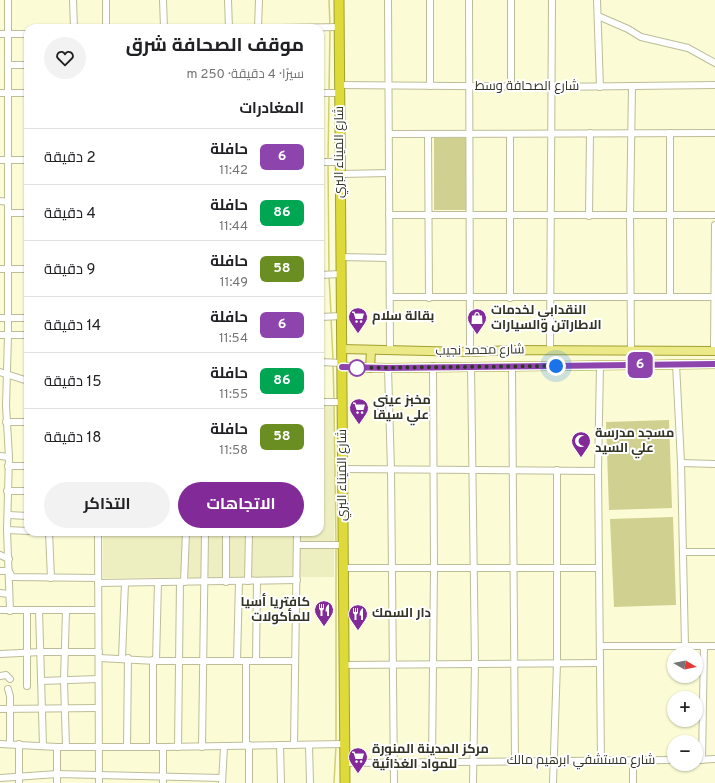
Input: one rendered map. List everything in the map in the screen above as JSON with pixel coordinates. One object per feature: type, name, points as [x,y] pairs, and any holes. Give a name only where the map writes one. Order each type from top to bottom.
[{"type":"highway","name":"شارع الميناء البري","points":[[339,0],[345,783]]},
{"type":"main road","name":"شارع محمد نجيب","points":[[342,349],[371,351],[470,352],[550,350],[715,351]]},
{"type":"main road","points":[[370,368],[371,351]]},
{"type":"main road","name":"شارع محمد نجيب","points":[[342,365],[388,368],[433,366],[715,364]]},
{"type":"street","points":[[8,0],[8,374],[3,406],[9,457],[7,528],[10,611]]},
{"type":"street","points":[[72,0],[74,24]]},
{"type":"street","points":[[106,0],[106,24]]},
{"type":"street","points":[[163,0],[164,24]]},
{"type":"street","points":[[228,0],[229,24]]},
{"type":"street","points":[[258,24],[259,0]]},
{"type":"street","points":[[388,0],[390,351]]},
{"type":"street","points":[[430,0],[430,86]]},
{"type":"street","points":[[469,0],[470,352]]},
{"type":"street","points":[[511,0],[511,86]]},
{"type":"street","points":[[550,350],[552,0]]},
{"type":"street","points":[[597,0],[600,87]]},
{"type":"street","points":[[598,16],[628,29],[641,37],[688,48],[715,63]]},
{"type":"street","points":[[324,27],[340,27]]},
{"type":"street","points":[[0,34],[24,34]]},
{"type":"street","points":[[8,65],[24,65]]},
{"type":"street","name":"شارع الصحافة وسط","points":[[324,91],[340,89],[430,86],[600,87],[715,85]]},
{"type":"street","points":[[631,350],[630,216],[632,86]]},
{"type":"street","points":[[0,93],[24,93]]},
{"type":"street","points":[[589,216],[590,133]]},
{"type":"street","points":[[670,133],[670,297]]},
{"type":"street","points":[[389,134],[715,133]]},
{"type":"street","points":[[428,134],[429,298]]},
{"type":"street","points":[[510,134],[510,298]]},
{"type":"street","points":[[0,160],[24,160]]},
{"type":"street","points":[[324,162],[340,162]]},
{"type":"street","points":[[341,174],[389,173]]},
{"type":"street","points":[[0,202],[8,202]]},
{"type":"street","points":[[8,213],[24,213]]},
{"type":"street","points":[[389,215],[715,215]]},
{"type":"street","points":[[715,225],[715,351]]},
{"type":"street","points":[[0,252],[7,252]]},
{"type":"street","points":[[341,257],[389,258]]},
{"type":"street","points":[[0,269],[24,269]]},
{"type":"street","points":[[324,274],[341,274]]},
{"type":"street","points":[[390,297],[715,297]]},
{"type":"street","points":[[324,317],[342,316]]},
{"type":"street","points":[[0,318],[24,318]]},
{"type":"street","points":[[0,335],[24,335]]},
{"type":"street","points":[[324,363],[342,365]]},
{"type":"street","points":[[676,364],[681,463],[685,646]]},
{"type":"street","points":[[432,762],[431,664],[434,568],[432,469],[433,366]]},
{"type":"street","points":[[471,366],[475,663],[473,783]]},
{"type":"street","points":[[512,366],[514,470],[515,762]]},
{"type":"street","points":[[600,366],[598,471],[601,760]]},
{"type":"street","points":[[388,368],[391,470],[394,783]]},
{"type":"street","points":[[0,372],[24,380]]},
{"type":"street","points":[[324,402],[342,402]]},
{"type":"street","points":[[6,422],[24,422]]},
{"type":"street","points":[[0,456],[9,457]]},
{"type":"street","points":[[681,463],[715,464]]},
{"type":"street","points":[[0,472],[24,467]]},
{"type":"street","points":[[342,469],[598,471]]},
{"type":"street","points":[[553,783],[552,761],[557,663],[556,470]]},
{"type":"street","points":[[7,491],[24,491]]},
{"type":"street","points":[[8,515],[24,516]]},
{"type":"street","points":[[0,526],[24,530]]},
{"type":"street","points":[[49,536],[51,578]]},
{"type":"street","points":[[98,536],[99,783]]},
{"type":"street","points":[[178,747],[179,660],[182,582],[186,536]]},
{"type":"street","points":[[202,747],[202,659],[205,582],[204,536]]},
{"type":"street","points":[[226,536],[226,582]]},
{"type":"street","points":[[248,536],[248,581]]},
{"type":"street","points":[[294,745],[297,536]]},
{"type":"street","points":[[297,545],[343,545]]},
{"type":"street","points":[[683,552],[715,552]]},
{"type":"street","points":[[0,555],[9,559]]},
{"type":"street","points":[[343,568],[599,568]]},
{"type":"street","points":[[0,571],[9,571]]},
{"type":"street","points":[[9,571],[12,577],[98,580],[124,583],[297,580]]},
{"type":"street","points":[[256,661],[257,580]]},
{"type":"street","points":[[237,661],[239,581]]},
{"type":"street","points":[[153,747],[154,660],[158,582]]},
{"type":"street","points":[[124,583],[127,746]]},
{"type":"street","points":[[0,593],[9,594]]},
{"type":"street","points":[[0,610],[98,610]]},
{"type":"street","points":[[27,610],[27,686]]},
{"type":"street","points":[[39,610],[43,746]]},
{"type":"street","points":[[66,610],[66,653],[64,680],[66,747]]},
{"type":"street","points":[[600,646],[715,646]]},
{"type":"street","points":[[700,735],[704,646]]},
{"type":"street","points":[[0,654],[41,652],[154,660],[202,659],[246,662],[295,661]]},
{"type":"street","points":[[246,662],[249,783]]},
{"type":"street","points":[[344,665],[600,663]]},
{"type":"street","points":[[0,676],[6,676],[10,679]]},
{"type":"street","points":[[41,681],[98,679]]},
{"type":"street","points":[[8,689],[10,709],[10,744]]},
{"type":"street","points":[[0,709],[98,708]]},
{"type":"street","points":[[0,744],[57,747],[202,747],[344,744]]},
{"type":"street","points":[[19,744],[19,780]]},
{"type":"street","points":[[280,745],[281,783]]},
{"type":"street","points":[[309,745],[310,783]]},
{"type":"street","points":[[0,778],[19,780],[57,774],[99,774],[163,776],[222,781],[224,746]]},
{"type":"street","points":[[57,747],[57,783]]},
{"type":"street","points":[[163,747],[163,783]]},
{"type":"street","points":[[633,760],[633,783]]},
{"type":"street","name":"شارع مستشفي ابرهيم مالك","points":[[344,763],[667,760]]},
{"type":"street","points":[[703,760],[715,760]]},
{"type":"shaded area","points":[[434,138],[466,138],[466,210],[434,210]]},
{"type":"shaded area","points":[[324,406],[335,406],[334,577],[103,578],[103,536],[324,536]]},
{"type":"shaded area","points":[[669,420],[672,508],[609,510],[606,422]]},
{"type":"shaded area","points":[[673,517],[676,605],[614,607],[610,519]]},
{"type":"waterway","points":[[329,0],[330,26]]},
{"type":"waterway","points":[[329,92],[330,30]]},
{"type":"waterway","points":[[328,160],[329,96]]},
{"type":"waterway","points":[[328,164],[329,272]]},
{"type":"waterway","points":[[329,276],[331,314]]},
{"type":"waterway","points":[[331,318],[333,360]]},
{"type":"waterway","points":[[333,364],[334,400]]},
{"type":"waterway","points":[[334,404],[336,544]]},
{"type":"waterway","points":[[336,548],[336,742]]},
{"type":"waterway","points":[[334,783],[336,746]]},
{"type":"bus line","name":"6","points":[[342,367],[388,368],[433,366],[715,364]]},
{"type":"place","name":"بقالة سلام","points":[[358,334]]},
{"type":"place","name":"النقدابي لخدمات الاطاراتن والسيارات","points":[[477,335]]},
{"type":"place","name":"مخبز عيني علي سيقا","points":[[359,425]]},
{"type":"place","name":"مسجد مدرسة علي السيد","points":[[581,458]]},
{"type":"place","name":"كافتريا أسيا للمأكولات","points":[[324,627]]},
{"type":"place","name":"دار السمك","points":[[358,631]]},
{"type":"place","name":"مركز المدينة المنورة للمواد الغذائية","points":[[358,774]]},
{"type":"route","points":[[357,368],[433,366],[556,366]]}]
